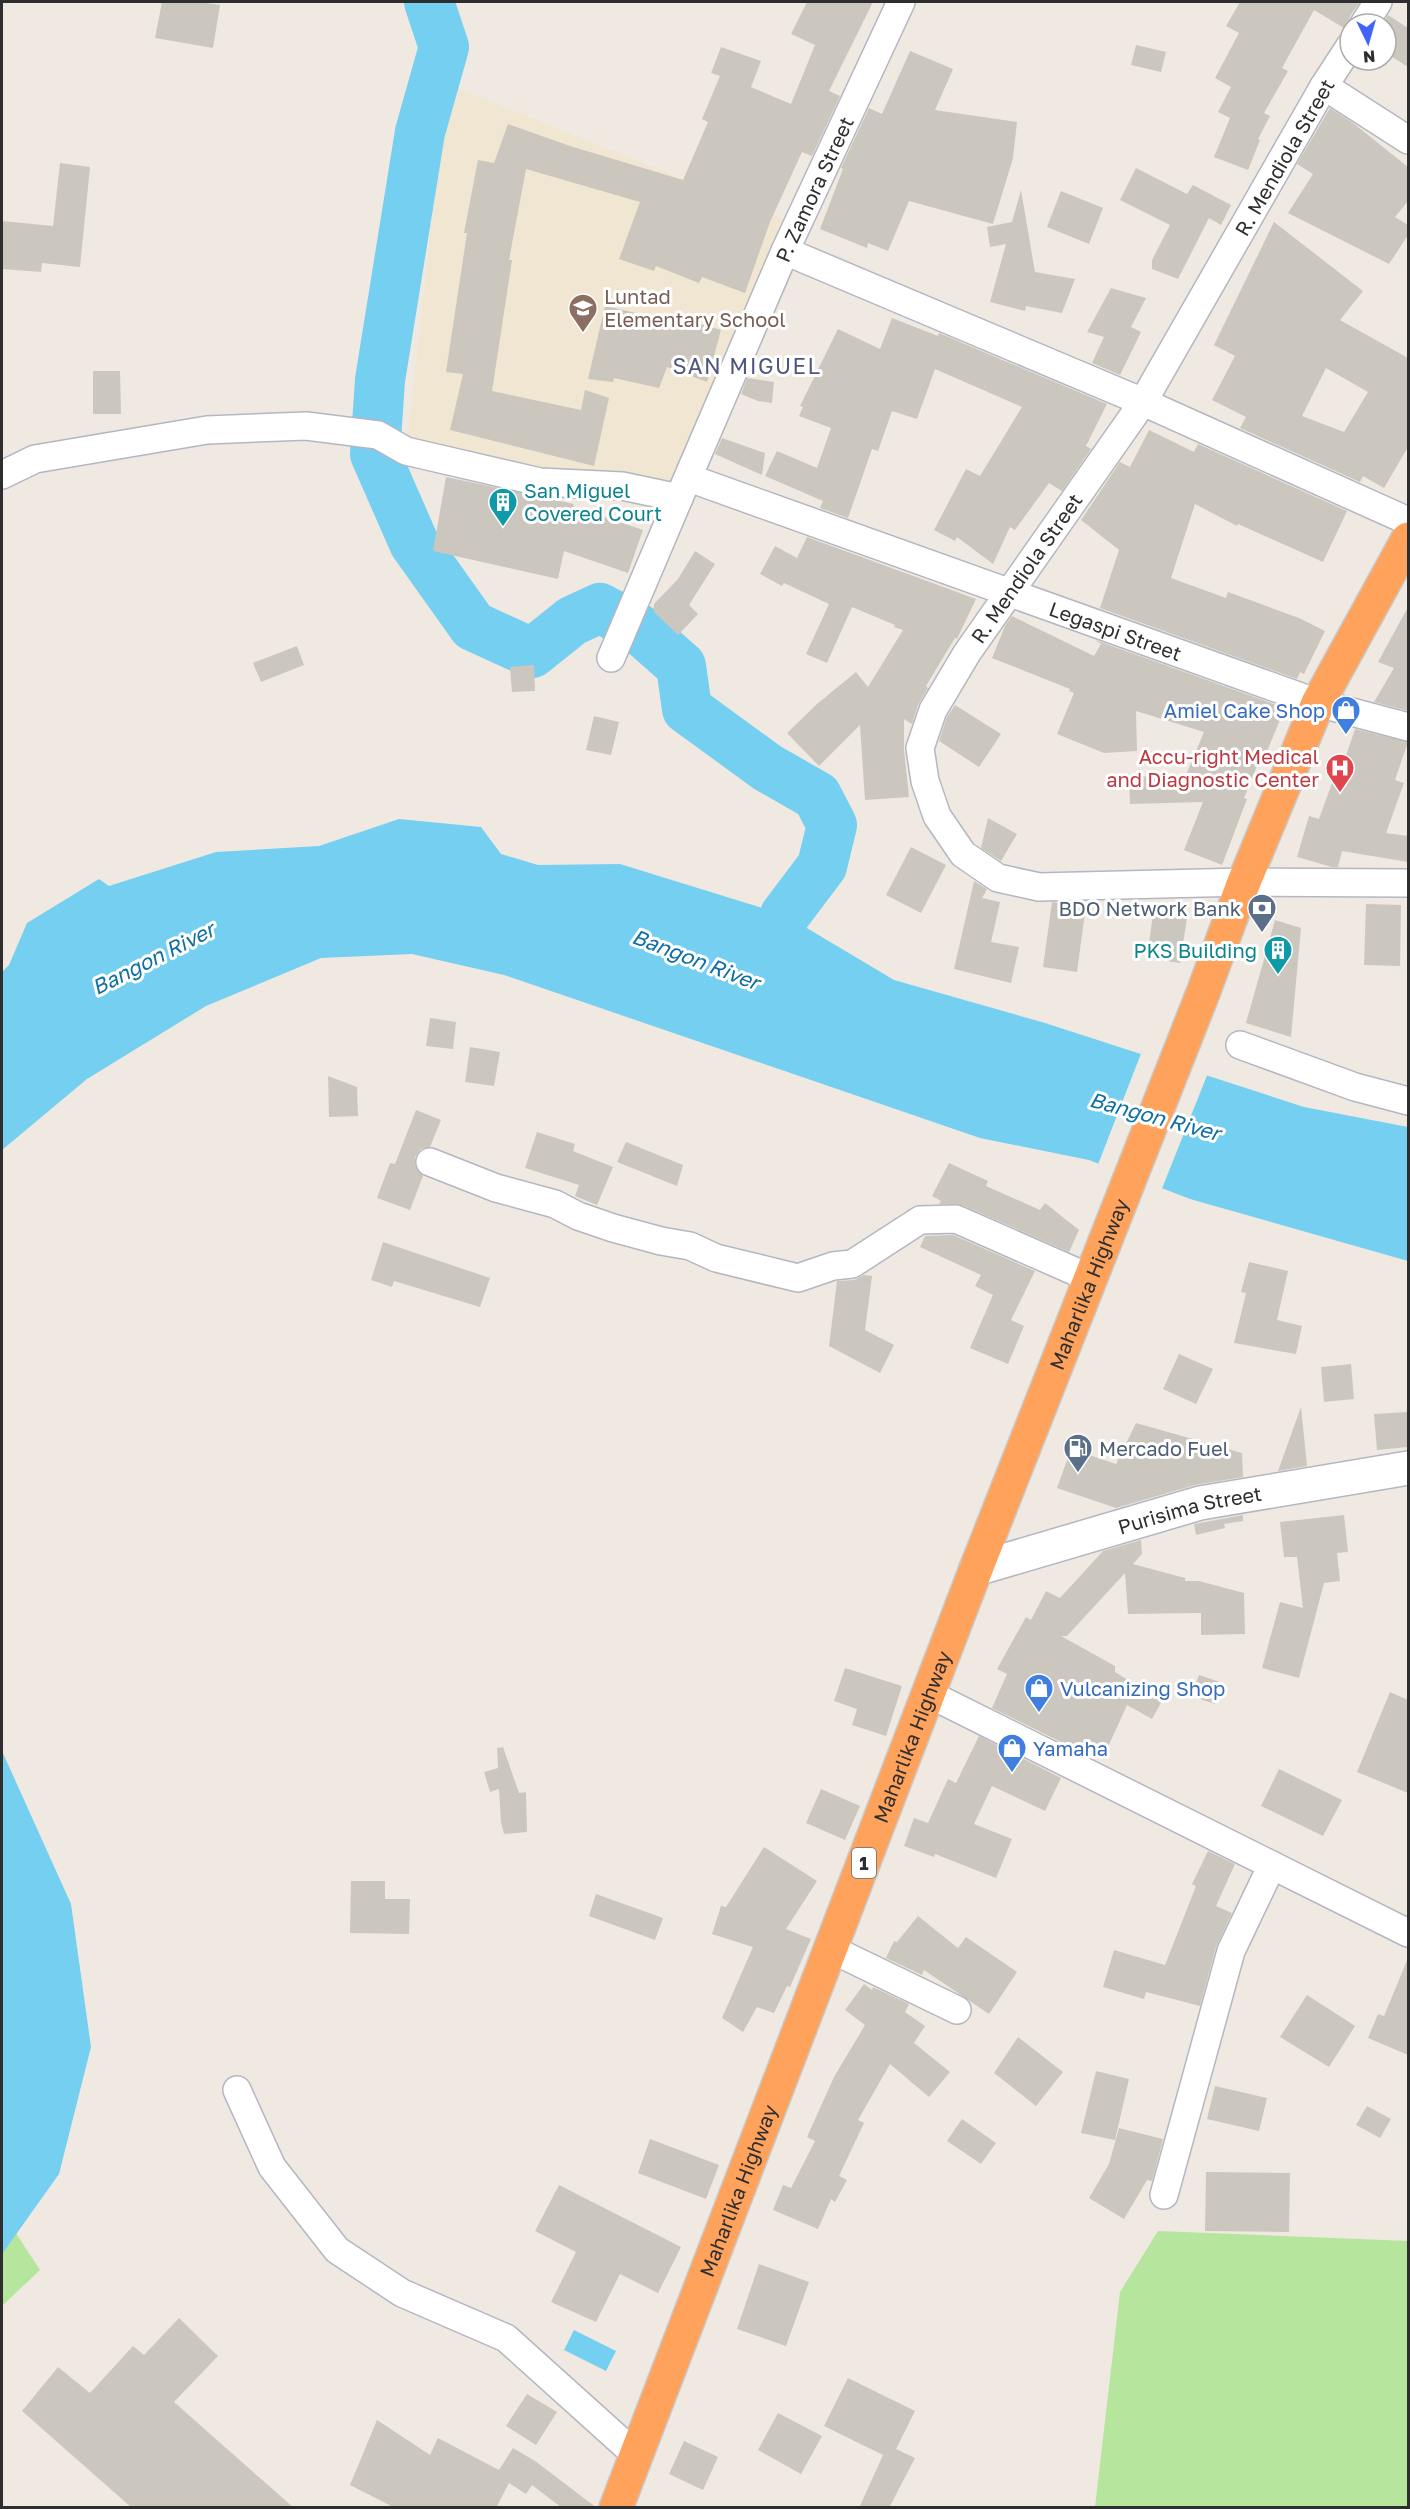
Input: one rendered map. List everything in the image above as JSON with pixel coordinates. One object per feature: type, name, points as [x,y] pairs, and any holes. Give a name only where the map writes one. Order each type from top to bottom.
[{"type":"highway","name":"1","points":[[1244,882],[1318,703],[1408,539]]},
{"type":"highway","name":"Maharlika Highway","points":[[616,2508],[976,1569],[1200,1002],[1244,882]]},
{"type":"street","name":"P. Zamora Street","points":[[611,658],[785,252],[900,2]]},
{"type":"street","name":"R. Mendiola Street","points":[[1338,64],[1143,402],[967,653],[933,710],[920,748],[925,780],[937,816],[963,854],[998,878],[1039,886],[1244,882],[1408,883]]},
{"type":"street","points":[[1324,86],[1408,140]]},
{"type":"street","points":[[785,252],[1143,402],[1408,521]]},
{"type":"street","name":"Legaspi Street","points":[[2,475],[35,459],[195,432],[259,426],[306,426],[378,435],[406,451],[540,482],[684,488],[1009,594],[1318,703],[1408,727]]},
{"type":"street","points":[[1240,1045],[1355,1087],[1408,1101]]},
{"type":"street","points":[[430,1162],[496,1188],[555,1204],[578,1216],[613,1228],[690,1246],[717,1258],[798,1278],[833,1266],[852,1264],[920,1220],[956,1219],[1090,1278]]},
{"type":"street","name":"Purisima Street","points":[[976,1569],[1200,1503],[1408,1468]]},
{"type":"street","points":[[929,1694],[1408,1933]]},
{"type":"street","points":[[1164,2195],[1231,1951],[1272,1865]]},
{"type":"street","points":[[831,1949],[957,2010]]},
{"type":"street","points":[[237,2090],[272,2167],[337,2250],[402,2293],[506,2338],[636,2455]]},
{"type":"shaded area","name":"Luntad Elementary School","points":[[447,84],[793,223],[678,491],[407,444]]},
{"type":"green space","points":[[2,2212],[40,2270],[2,2306]]},
{"type":"green space","points":[[1158,2231],[1408,2241],[1408,2507],[1095,2507],[1120,2292]]},
{"type":"water","name":"Bangon River","points":[[399,819],[481,827],[501,854],[538,865],[620,864],[785,915],[894,980],[1045,1023],[1304,1107],[1408,1127],[1408,1261],[1190,1199],[1089,1160],[980,1138],[504,975],[412,954],[321,958],[206,1006],[87,1079],[2,1150],[2,972],[9,965],[27,923],[99,879],[109,886],[216,852],[319,846]]},
{"type":"water","points":[[2,1751],[71,1904],[91,2047],[59,2174],[2,2254]]},
{"type":"water","points":[[574,2330],[616,2351],[606,2371],[564,2350]]},
{"type":"pier","points":[[1142,1051],[1208,1073],[1161,1191],[1097,1167]]},
{"type":"building","points":[[162,2],[200,2],[220,5],[213,48],[155,38]]},
{"type":"building","points":[[807,2],[873,2],[829,91],[840,96],[812,156],[802,152],[770,222],[745,293],[702,277],[699,283],[656,266],[654,271],[619,259],[640,202],[526,169],[509,260],[512,260],[492,391],[581,410],[585,390],[609,398],[594,466],[450,430],[463,374],[446,372],[467,233],[464,233],[478,160],[494,163],[508,124],[570,146],[683,180],[708,122],[702,119],[720,76],[711,73],[721,47],[761,61],[751,87],[791,104],[815,45],[791,34]]},
{"type":"building","points":[[1240,2],[1360,2],[1353,12],[1338,12],[1338,24],[1314,10],[1282,68],[1288,71],[1264,113],[1270,116],[1258,139],[1260,140],[1248,170],[1214,157],[1230,118],[1218,112],[1231,87],[1215,78],[1239,33],[1226,26]]},
{"type":"building","points":[[1398,22],[1408,28],[1408,67],[1398,61]]},
{"type":"building","points":[[1136,45],[1166,52],[1161,72],[1131,65]]},
{"type":"building","points":[[910,51],[953,69],[935,110],[1017,122],[1013,158],[993,224],[909,201],[888,251],[868,243],[867,248],[820,229],[843,169],[841,168],[869,108],[882,114]]},
{"type":"building","points":[[1330,108],[1353,123],[1408,167],[1408,201],[1395,217],[1408,225],[1408,235],[1389,264],[1288,213],[1313,174],[1297,164]]},
{"type":"building","points":[[60,163],[90,167],[80,267],[42,263],[41,272],[2,269],[2,221],[53,226]]},
{"type":"building","points":[[1136,168],[1187,194],[1193,185],[1231,205],[1221,225],[1209,218],[1178,279],[1152,269],[1152,260],[1170,225],[1120,200]]},
{"type":"building","points":[[1021,190],[1035,272],[1075,279],[1062,313],[1026,306],[1025,311],[990,302],[1006,244],[990,247],[987,227],[1012,222]]},
{"type":"building","points":[[1061,191],[1103,208],[1089,244],[1047,227]]},
{"type":"building","points":[[1274,222],[1363,291],[1340,320],[1408,358],[1408,447],[1384,488],[1363,476],[1360,482],[1240,428],[1246,417],[1212,400],[1235,356],[1214,345]],"holes":[[[1326,368],[1368,392],[1344,432],[1302,416]]]},
{"type":"building","points":[[1111,288],[1146,298],[1131,327],[1141,332],[1120,375],[1092,363],[1104,337],[1087,332]]},
{"type":"building","points":[[605,306],[675,322],[676,317],[721,330],[707,382],[667,367],[659,388],[614,378],[613,382],[588,379]]},
{"type":"building","points":[[892,318],[938,336],[939,333],[1107,404],[1086,446],[1091,449],[1062,491],[1049,483],[1015,530],[1010,527],[993,564],[957,537],[955,541],[934,530],[966,469],[980,476],[1022,407],[935,369],[917,419],[892,411],[878,451],[872,449],[848,518],[820,508],[823,501],[765,476],[777,451],[817,468],[831,428],[799,416],[803,407],[800,406],[838,329],[880,349]]},
{"type":"building","points":[[93,371],[120,371],[121,414],[93,414]]},
{"type":"building","points":[[747,378],[774,382],[772,403],[758,401],[741,394]]},
{"type":"building","points":[[1149,430],[1194,452],[1198,444],[1347,511],[1323,562],[1238,524],[1237,526],[1195,504],[1171,578],[1226,598],[1228,592],[1299,618],[1325,631],[1304,674],[1300,672],[1297,679],[1100,608],[1119,550],[1081,520],[1120,462],[1130,467]]},
{"type":"building","points":[[722,438],[765,453],[762,475],[715,454]]},
{"type":"building","name":"San Miguel Covered Court","points":[[446,477],[574,504],[573,506],[643,530],[628,573],[564,551],[558,579],[433,551]]},
{"type":"building","points":[[807,537],[976,599],[957,639],[955,638],[926,686],[928,688],[918,705],[912,724],[904,719],[904,750],[909,797],[865,800],[860,725],[819,766],[787,733],[817,704],[856,672],[868,687],[903,630],[852,607],[827,663],[806,654],[829,604],[784,583],[782,586],[760,574],[775,546],[797,558]]},
{"type":"building","points":[[695,551],[715,564],[689,605],[698,614],[678,635],[654,612],[654,604],[678,579]]},
{"type":"building","points":[[1408,607],[1408,711],[1374,702],[1394,668],[1378,662]]},
{"type":"building","points":[[1012,616],[1094,656],[1101,644],[1095,640],[1285,708],[1265,756],[1262,754],[1244,798],[1247,799],[1222,865],[1184,850],[1203,802],[1130,804],[1129,777],[1186,775],[1204,732],[1136,711],[1137,751],[1104,753],[1057,734],[1074,693],[1069,691],[1070,689],[992,658],[1005,626]]},
{"type":"building","points":[[297,646],[304,665],[261,682],[253,663]]},
{"type":"building","points":[[534,665],[535,691],[512,692],[510,667]]},
{"type":"building","points":[[955,705],[1001,734],[979,767],[939,741],[947,717]]},
{"type":"building","points":[[594,716],[619,722],[611,755],[586,750]]},
{"type":"building","points":[[1355,729],[1408,742],[1395,780],[1404,783],[1386,833],[1408,836],[1408,862],[1342,851],[1338,867],[1332,867],[1297,857],[1309,816],[1319,819],[1340,761],[1344,762]]},
{"type":"building","points":[[988,818],[1017,834],[1001,861],[981,848]]},
{"type":"building","points":[[911,847],[946,865],[921,913],[886,895]]},
{"type":"building","points":[[974,881],[987,889],[982,898],[1000,902],[991,942],[1019,947],[1011,983],[954,969]]},
{"type":"building","points":[[1052,902],[1086,905],[1077,972],[1043,967]]},
{"type":"building","points":[[1366,904],[1401,905],[1400,966],[1364,965]]},
{"type":"building","points":[[1154,907],[1188,912],[1180,963],[1147,958]]},
{"type":"building","name":"PKS Building","points":[[1275,920],[1301,928],[1291,1037],[1246,1023]]},
{"type":"building","points":[[430,1018],[456,1022],[453,1049],[426,1046]]},
{"type":"building","points":[[470,1047],[500,1052],[494,1086],[465,1082]]},
{"type":"building","points":[[328,1076],[357,1087],[358,1116],[329,1117]]},
{"type":"building","points":[[416,1110],[441,1120],[430,1147],[421,1149],[415,1157],[415,1165],[423,1176],[410,1210],[377,1198],[390,1163],[395,1164]]},
{"type":"building","points":[[537,1132],[575,1144],[573,1151],[613,1167],[597,1205],[575,1196],[579,1185],[525,1168]]},
{"type":"building","points":[[626,1142],[683,1165],[677,1186],[617,1162]]},
{"type":"building","points":[[949,1163],[988,1181],[986,1186],[1040,1210],[1045,1203],[1079,1230],[1069,1252],[962,1205],[939,1204],[941,1201],[932,1196]]},
{"type":"building","points":[[953,1235],[1035,1271],[1011,1320],[1024,1326],[1008,1364],[970,1348],[993,1295],[975,1286],[981,1275],[920,1247],[925,1236]]},
{"type":"building","points":[[383,1242],[490,1278],[480,1307],[394,1281],[392,1287],[371,1280]]},
{"type":"building","points":[[1249,1262],[1288,1271],[1277,1320],[1302,1326],[1296,1354],[1234,1343],[1246,1293],[1241,1292]]},
{"type":"building","points":[[864,1275],[872,1276],[865,1330],[894,1345],[880,1373],[829,1346],[837,1281],[854,1280]]},
{"type":"building","points":[[1179,1354],[1213,1369],[1196,1404],[1163,1389]]},
{"type":"building","points":[[1351,1364],[1354,1399],[1324,1402],[1321,1367]]},
{"type":"building","points":[[1301,1407],[1307,1466],[1278,1471]]},
{"type":"building","points":[[1407,1412],[1408,1447],[1377,1450],[1374,1414]]},
{"type":"building","points":[[1136,1423],[1242,1453],[1243,1477],[1195,1485],[1116,1508],[1057,1488],[1071,1449],[1116,1464]]},
{"type":"building","points":[[1243,1515],[1243,1521],[1224,1524],[1225,1528],[1196,1535],[1194,1524]]},
{"type":"building","points":[[1344,1515],[1348,1552],[1337,1553],[1340,1581],[1324,1583],[1299,1678],[1262,1668],[1280,1602],[1303,1608],[1297,1557],[1284,1557],[1280,1522]]},
{"type":"building","points":[[1141,1540],[1142,1554],[1133,1564],[1185,1578],[1185,1581],[1199,1581],[1244,1593],[1245,1634],[1201,1635],[1201,1613],[1128,1614],[1125,1573],[1067,1636],[1061,1636],[1115,1666],[1115,1672],[1162,1701],[1152,1719],[1127,1705],[1103,1758],[1077,1745],[1075,1749],[992,1708],[1007,1674],[997,1669],[1026,1617],[1031,1620],[1046,1591],[1060,1598],[1103,1551]]},
{"type":"building","points":[[845,1668],[902,1686],[886,1736],[852,1725],[857,1709],[834,1701]]},
{"type":"building","points":[[1199,1675],[1223,1683],[1215,1704],[1191,1696]]},
{"type":"building","points":[[1390,1692],[1408,1700],[1408,1793],[1357,1772]]},
{"type":"building","points":[[979,1736],[1061,1778],[1045,1811],[992,1786],[974,1824],[1012,1839],[996,1878],[935,1854],[934,1857],[904,1846],[914,1818],[928,1823],[948,1779],[956,1783]]},
{"type":"building","points":[[503,1747],[519,1793],[526,1792],[527,1832],[504,1834],[499,1789],[490,1792],[484,1772],[498,1768],[497,1748]]},
{"type":"building","points":[[1279,1769],[1342,1800],[1323,1836],[1261,1806]]},
{"type":"building","points":[[821,1789],[860,1806],[845,1840],[806,1823]]},
{"type":"building","points":[[764,1847],[817,1881],[786,1929],[811,1939],[790,1987],[787,1986],[774,2013],[757,2007],[743,2032],[722,2018],[753,1947],[712,1934],[721,1906],[726,1907]]},
{"type":"building","points":[[1208,1851],[1235,1864],[1216,1906],[1232,1913],[1216,1947],[1200,2006],[1146,1992],[1144,1999],[1103,1987],[1114,1950],[1165,1965],[1196,1886],[1192,1884]]},
{"type":"building","points":[[351,1881],[385,1881],[385,1899],[410,1899],[409,1934],[350,1933]]},
{"type":"building","points":[[596,1894],[663,1918],[655,1940],[589,1916]]},
{"type":"building","points":[[918,1916],[958,1948],[966,1937],[1017,1972],[989,2014],[924,1970],[922,1975],[886,1958],[894,1941],[897,1942]]},
{"type":"building","points":[[1408,1958],[1408,2055],[1368,2038],[1378,2014],[1384,2016]]},
{"type":"building","points":[[864,1984],[872,1990],[873,1987],[909,2004],[905,2012],[925,2026],[914,2043],[950,2072],[929,2097],[890,2064],[858,2120],[864,2123],[839,2176],[847,2180],[835,2202],[831,2199],[818,2229],[773,2210],[783,2185],[791,2188],[815,2141],[807,2137],[834,2077],[865,2025],[845,2010]]},
{"type":"building","points":[[1307,1995],[1355,2026],[1329,2067],[1280,2037]]},
{"type":"building","points":[[1018,2037],[1063,2072],[1036,2106],[994,2073]]},
{"type":"building","points":[[1096,2071],[1129,2079],[1115,2140],[1081,2133]]},
{"type":"building","points":[[1215,2086],[1267,2098],[1259,2131],[1207,2119]]},
{"type":"building","points":[[1367,2106],[1391,2119],[1380,2138],[1356,2125]]},
{"type":"building","points":[[962,2119],[996,2143],[981,2164],[947,2141]]},
{"type":"building","points":[[1119,2128],[1163,2139],[1152,2181],[1147,2180],[1124,2219],[1089,2198],[1109,2164]]},
{"type":"building","points":[[650,2139],[719,2165],[706,2199],[638,2173]]},
{"type":"building","points":[[1206,2172],[1290,2173],[1289,2232],[1205,2231]]},
{"type":"building","points":[[559,2185],[681,2247],[658,2293],[620,2274],[596,2322],[551,2302],[576,2252],[535,2231]]},
{"type":"building","points":[[759,2264],[809,2282],[786,2346],[737,2329]]},
{"type":"building","points":[[179,2318],[218,2356],[174,2402],[294,2508],[132,2508],[22,2411],[58,2367],[90,2393],[133,2346],[144,2355]]},
{"type":"building","points":[[848,2378],[915,2411],[896,2449],[915,2458],[889,2508],[859,2508],[883,2455],[824,2426]]},
{"type":"building","points":[[527,2394],[557,2412],[536,2445],[506,2426]]},
{"type":"building","points":[[778,2413],[822,2436],[801,2474],[758,2450]]},
{"type":"building","points":[[377,2420],[430,2455],[438,2438],[499,2470],[513,2448],[535,2461],[597,2508],[562,2508],[532,2485],[526,2494],[509,2483],[496,2508],[395,2508],[350,2485]]},
{"type":"building","points":[[684,2441],[718,2457],[703,2490],[669,2474]]},
{"type":"waterway","points":[[429,2],[444,47],[420,132],[380,380],[375,454],[414,543],[473,626],[532,653],[572,621],[600,608],[639,629],[681,666],[687,709],[768,768],[817,796],[832,825],[822,866],[785,915]]},
{"type":"place","name":"Luntad Elementary School","points":[[583,334]]},
{"type":"place","name":"San Miguel Covered Court","points":[[503,528]]},
{"type":"place","name":"Amiel Cake Shop","points":[[1346,736]]},
{"type":"place","name":"Accu-right Medical and Diagnostic Center","points":[[1340,794]]},
{"type":"place","name":"BDO Network Bank","points":[[1262,934]]},
{"type":"place","name":"PKS Building","points":[[1278,976]]},
{"type":"place","name":"Mercado Fuel","points":[[1078,1474]]},
{"type":"place","name":"Vulcanizing Shop","points":[[1039,1714]]},
{"type":"place","name":"Yamaha","points":[[1012,1774]]},
{"type":"district","name":"SAN MIGUEL","points":[[747,365]]}]
